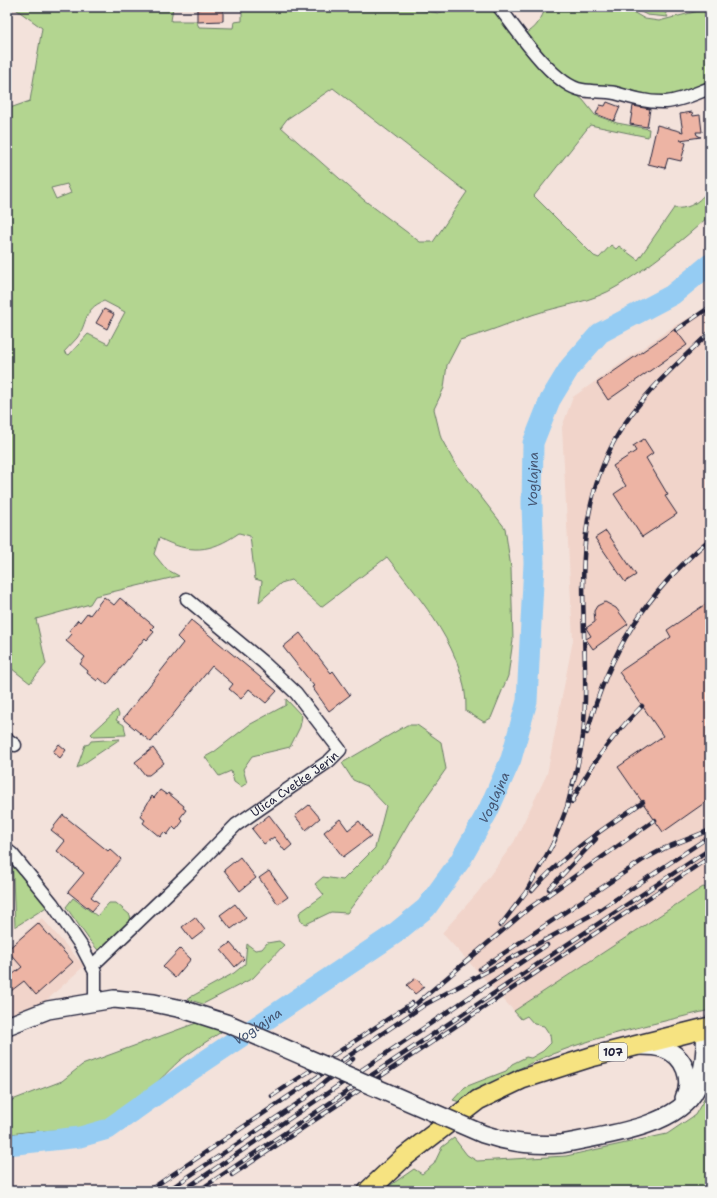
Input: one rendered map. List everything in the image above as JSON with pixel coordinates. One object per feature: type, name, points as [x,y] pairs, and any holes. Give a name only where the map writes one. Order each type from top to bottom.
[{"type":"main road","name":"107","points":[[368,1191],[403,1158],[478,1100],[529,1077],[591,1057],[708,1027]]},
{"type":"street","points":[[499,7],[548,68],[572,86],[581,90],[609,92],[645,101],[667,102],[710,88]]},
{"type":"street","name":"Ulica Cvetke Jerin","points":[[92,966],[189,873],[236,825],[329,761],[340,750],[296,693],[264,663],[187,599]]},
{"type":"street","points":[[7,850],[12,854],[52,903],[82,947],[95,972],[95,1002]]},
{"type":"street","points":[[7,1026],[48,1010],[114,999],[154,1003],[182,1009],[229,1024],[483,1134],[499,1140],[528,1145],[561,1144],[644,1125],[677,1109],[690,1098],[701,1075],[708,1027]]},
{"type":"street","points":[[637,1046],[665,1049],[673,1053],[683,1065],[689,1081],[682,1103],[677,1109]]},
{"type":"shaded area","points":[[710,305],[710,878],[703,887],[514,1011],[442,933],[478,892],[514,842],[547,774],[573,640],[562,427],[573,397],[674,326]]},
{"type":"shaded area","points":[[42,918],[84,966],[47,1000],[7,1015],[7,965],[9,964],[7,961],[7,948]]},
{"type":"green space","points":[[13,7],[173,7],[171,21],[196,21],[199,27],[233,28],[234,22],[242,21],[242,7],[405,7],[438,13],[453,7],[494,7],[547,71],[583,100],[595,115],[617,123],[649,129],[648,137],[590,125],[534,196],[594,256],[599,258],[611,245],[616,249],[619,246],[638,260],[674,208],[690,206],[699,200],[710,187],[710,215],[666,253],[642,270],[608,292],[587,300],[532,315],[460,340],[447,365],[444,388],[434,409],[441,438],[454,462],[505,528],[511,568],[513,640],[508,676],[491,718],[484,722],[466,711],[465,689],[451,648],[427,609],[387,557],[321,607],[291,580],[281,583],[259,602],[262,581],[255,579],[250,536],[239,533],[229,540],[209,548],[200,549],[180,547],[159,538],[154,554],[166,569],[179,576],[95,596],[90,604],[36,619],[46,664],[30,683],[7,665],[7,109],[30,101],[42,28]],"holes":[[[333,88],[467,192],[433,242],[420,242],[364,200],[281,127],[287,119]],[[67,184],[71,193],[56,199],[51,188]],[[104,301],[125,312],[108,344],[88,334],[69,355],[64,352],[77,338],[89,312],[97,304]]]},
{"type":"green space","points":[[546,7],[624,7],[645,19],[659,21],[710,8],[710,86],[672,97],[656,96],[624,89],[600,89],[574,85],[552,68],[525,34],[533,29],[538,23]]},
{"type":"green space","points":[[631,7],[649,7],[665,12],[668,17],[647,15]]},
{"type":"green space","points":[[286,699],[302,716],[300,727],[290,747],[252,756],[243,769],[247,783],[241,787],[234,782],[231,771],[219,776],[205,757],[214,752],[249,725],[286,705]]},
{"type":"green space","points":[[117,710],[119,715],[116,720],[124,725],[126,735],[93,736],[91,734]]},
{"type":"green space","points":[[407,725],[417,725],[441,742],[446,769],[411,819],[388,859],[347,913],[331,912],[306,924],[301,922],[299,913],[324,895],[315,884],[323,877],[343,880],[375,848],[386,806],[367,786],[353,780],[342,763]]},
{"type":"green space","points":[[120,739],[77,768],[85,745],[89,744],[91,741]]},
{"type":"green space","points":[[12,854],[48,906],[15,927]]},
{"type":"green space","points":[[703,887],[710,889],[710,1010],[631,1029],[574,1046],[518,1069],[460,1102],[453,1100],[465,1087],[506,1071],[512,1064],[526,1057],[531,1058],[543,1051],[551,1043],[550,1035],[544,1026],[534,1024],[527,1016],[521,1019],[514,1011]]},
{"type":"green space","points":[[73,898],[97,916],[109,903],[116,903],[130,915],[131,920],[125,930],[117,938],[98,950],[66,907]]},
{"type":"green space","points":[[279,941],[284,945],[253,978],[203,1004],[187,999],[234,973],[245,964],[247,944],[255,950],[262,949],[267,943]]},
{"type":"green space","points":[[199,1022],[224,1030],[179,1061],[142,1097],[121,1113],[98,1124],[87,1127],[7,1135],[7,1102],[62,1081],[82,1065]]},
{"type":"green space","points":[[710,1089],[710,1191],[382,1191],[414,1169],[422,1174],[434,1164],[442,1147],[454,1138],[467,1155],[477,1161],[566,1156],[667,1134],[695,1115]]},
{"type":"building","points":[[199,7],[223,7],[223,21],[197,22],[197,9],[200,9]]},
{"type":"building","points":[[607,102],[620,107],[614,121],[596,114],[600,105],[605,106]]},
{"type":"building","points":[[633,106],[650,109],[647,127],[630,124]]},
{"type":"building","points":[[692,112],[693,116],[700,115],[702,132],[696,132],[697,135],[701,137],[680,140],[686,143],[681,161],[668,158],[665,168],[648,164],[657,125],[683,132],[680,114]]},
{"type":"building","points":[[104,309],[114,314],[107,329],[96,323]]},
{"type":"building","points":[[675,329],[687,345],[608,400],[597,383]]},
{"type":"building","points":[[644,439],[653,453],[646,458],[668,495],[665,496],[677,514],[642,537],[614,494],[626,486],[613,466],[636,451],[633,446]]},
{"type":"building","points":[[606,531],[636,575],[625,582],[595,538]]},
{"type":"building","points":[[104,597],[114,605],[120,598],[154,626],[151,629],[154,632],[147,640],[145,638],[107,685],[99,678],[97,681],[87,673],[88,671],[80,664],[85,657],[66,641],[72,634],[69,631],[78,620],[80,622],[87,613],[90,615]]},
{"type":"building","points":[[710,601],[710,799],[663,832],[618,767],[663,736],[619,672],[671,637],[667,630]]},
{"type":"building","points":[[605,602],[616,608],[628,624],[593,649],[586,639],[591,636],[586,628],[595,622],[594,611],[597,606]]},
{"type":"building","points":[[191,620],[277,691],[266,703],[249,689],[241,699],[229,689],[233,684],[212,666],[151,742],[123,719],[183,643],[177,637]]},
{"type":"building","points":[[300,633],[331,673],[333,671],[350,695],[329,711],[312,687],[314,686],[283,647]]},
{"type":"building","points":[[59,744],[66,750],[60,758],[53,752]]},
{"type":"building","points":[[153,748],[164,763],[149,775],[145,775],[135,762]]},
{"type":"building","points":[[160,790],[167,795],[168,793],[184,806],[183,808],[186,810],[180,818],[183,821],[176,830],[173,827],[167,835],[164,832],[160,837],[143,823],[145,820],[140,816],[152,796],[154,798]]},
{"type":"building","points":[[309,805],[320,818],[306,830],[295,816]]},
{"type":"building","points":[[63,815],[108,851],[110,849],[121,859],[91,897],[99,903],[92,911],[68,892],[84,873],[57,851],[65,841],[51,830]]},
{"type":"building","points":[[269,815],[292,845],[285,851],[274,837],[264,844],[252,829]]},
{"type":"building","points":[[340,819],[348,830],[359,821],[371,836],[343,857],[324,832]]},
{"type":"building","points":[[240,857],[256,878],[240,891],[224,870]]},
{"type":"building","points":[[269,871],[288,897],[278,904],[259,878]]},
{"type":"building","points":[[235,904],[246,918],[231,929],[220,915]]},
{"type":"building","points":[[195,917],[205,930],[192,940],[182,927]]},
{"type":"building","points":[[38,923],[73,962],[36,995],[24,981],[7,994],[7,979],[22,967],[7,950]]},
{"type":"building","points":[[230,943],[244,959],[235,967],[221,950]]},
{"type":"building","points":[[180,949],[191,959],[175,978],[163,967]]},
{"type":"building","points":[[416,978],[424,987],[415,994],[407,985]]},
{"type":"waterway","name":"Voglajna","points":[[7,1145],[80,1137],[108,1129],[181,1077],[393,935],[426,908],[460,861],[488,811],[511,759],[527,701],[534,563],[532,504],[533,443],[550,400],[570,367],[600,333],[672,295],[710,264]]},
{"type":"railway","points":[[676,330],[710,307]]},
{"type":"railway","points":[[573,784],[583,736],[585,697],[583,583],[585,546],[590,509],[600,472],[617,436],[626,421],[672,368],[710,332]]},
{"type":"railway","points":[[587,733],[606,676],[633,626],[667,581],[710,539]]},
{"type":"railway","points":[[572,802],[594,763],[642,706]]},
{"type":"railway","points":[[552,846],[567,807],[574,779]]},
{"type":"railway","points":[[630,811],[643,802]]},
{"type":"railway","points":[[532,891],[567,856],[634,808]]},
{"type":"railway","points":[[409,1010],[528,909],[655,820]]},
{"type":"railway","points":[[480,969],[643,860],[665,848],[710,830]]},
{"type":"railway","points":[[148,1191],[426,1004],[595,913],[710,836]]},
{"type":"railway","points":[[549,889],[596,839]]},
{"type":"railway","points":[[500,926],[526,892],[555,840]]},
{"type":"railway","points":[[198,1191],[710,849]]},
{"type":"railway","points":[[232,1175],[710,857]]},
{"type":"railway","points":[[182,1191],[547,945]]},
{"type":"railway","points":[[272,1096],[412,1003]]},
{"type":"railway","points":[[167,1191],[304,1099],[353,1059]]}]
